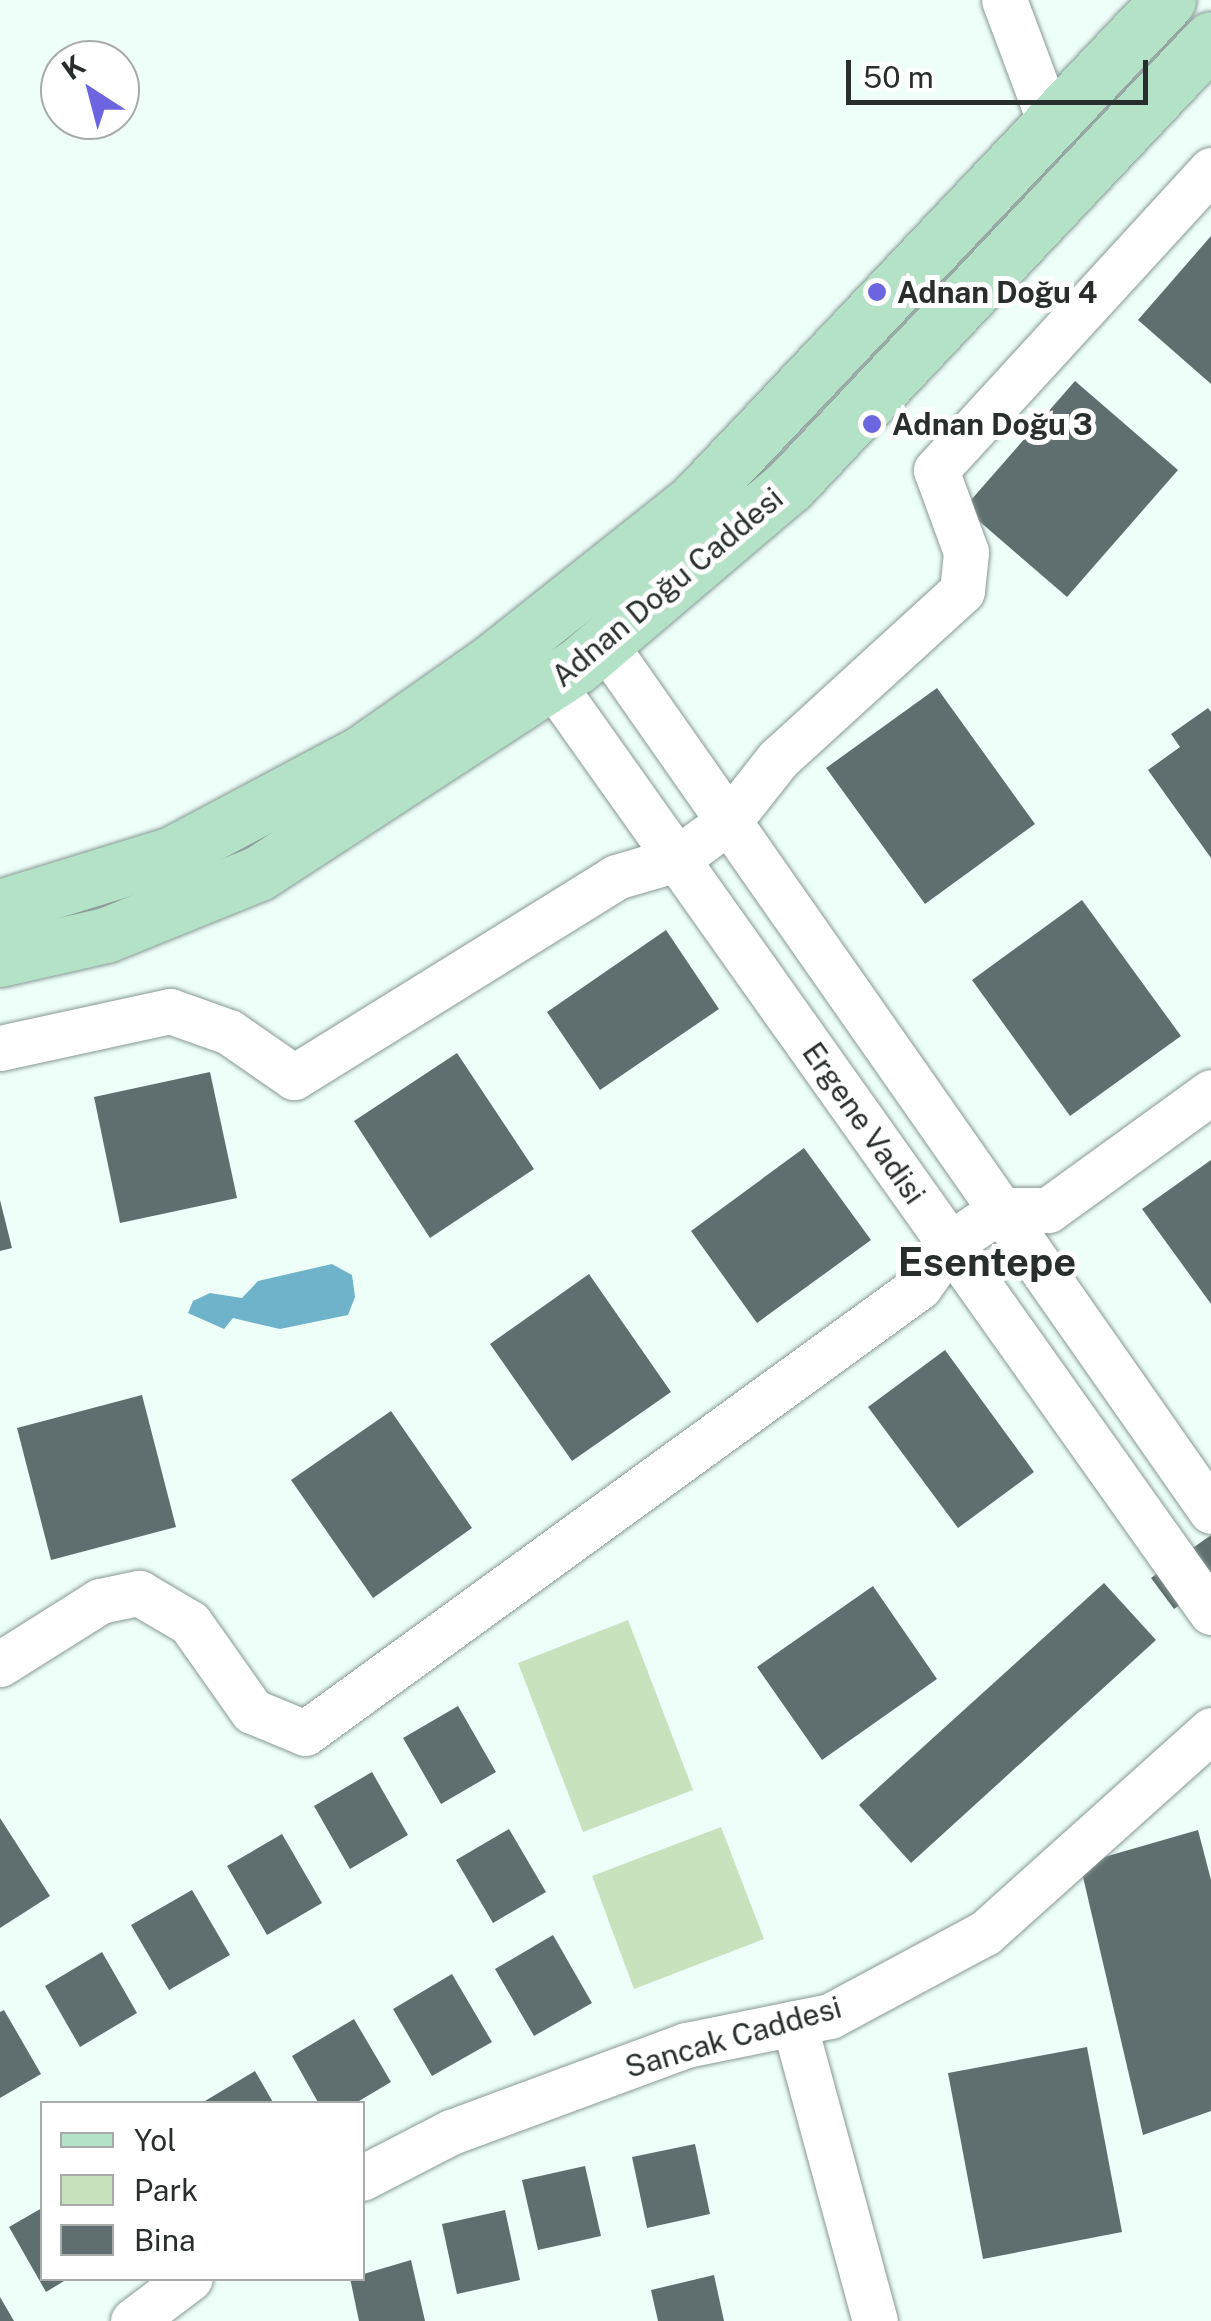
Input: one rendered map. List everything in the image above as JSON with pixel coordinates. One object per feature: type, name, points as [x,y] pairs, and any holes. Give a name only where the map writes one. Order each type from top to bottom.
[{"type":"main road","name":"Adnan Doğu Caddesi","points":[[0,907],[172,854],[362,753],[493,661],[694,501],[1052,128],[1168,0]]},
{"type":"main road","name":"Adnan Doğu Caddesi","points":[[0,959],[106,935],[259,873],[552,683],[604,644],[790,485],[1211,39]]},
{"type":"street","points":[[1004,0],[1052,128]]},
{"type":"street","points":[[0,1048],[170,1011],[229,1032],[294,1077],[616,877],[677,859],[729,821],[778,759],[962,591],[966,552],[936,470],[1211,170]]},
{"type":"street","name":"Ergene Vadisi","points":[[604,644],[1211,1511]]},
{"type":"street","name":"Ergene Vadisi","points":[[552,683],[1211,1612]]},
{"type":"street","points":[[616,877],[648,819],[700,780],[778,759]]},
{"type":"street","points":[[919,1287],[980,1286],[1028,1251],[1048,1210],[1211,1092]]},
{"type":"street","points":[[0,1664],[100,1601],[139,1593],[190,1623],[252,1711],[305,1733],[919,1287],[950,1244],[1000,1210],[1048,1210]]},
{"type":"street","name":"Sancak Caddesi","points":[[365,2176],[452,2132],[686,2045],[830,2016],[985,1933],[1211,1730]]},
{"type":"street","points":[[794,2022],[875,2321]]},
{"type":"street","points":[[133,2321],[186,2281]]},
{"type":"green space","points":[[628,1620],[693,1790],[583,1832],[518,1663]]},
{"type":"green space","points":[[721,1827],[764,1939],[634,1989],[592,1876]]},
{"type":"water","points":[[332,1264],[352,1275],[355,1297],[348,1315],[280,1329],[233,1318],[224,1329],[188,1313],[193,1301],[210,1293],[242,1298],[258,1281]]},
{"type":"building","points":[[1211,236],[1211,384],[1138,320]]},
{"type":"building","points":[[1075,381],[1178,470],[1067,597],[964,508]]},
{"type":"building","points":[[937,688],[1035,824],[925,904],[826,768]]},
{"type":"building","points":[[1208,708],[1211,858],[1148,770],[1180,747],[1171,734]]},
{"type":"building","points":[[1082,900],[1181,1036],[1070,1116],[972,980]]},
{"type":"building","points":[[666,930],[719,1009],[600,1090],[547,1012]]},
{"type":"building","points":[[457,1053],[534,1169],[430,1238],[354,1121]]},
{"type":"building","points":[[210,1072],[237,1198],[120,1223],[94,1097]]},
{"type":"building","points":[[804,1148],[871,1240],[757,1323],[691,1231]]},
{"type":"building","points":[[1211,1160],[1211,1304],[1142,1209]]},
{"type":"building","points":[[0,1200],[12,1248],[0,1251]]},
{"type":"building","points":[[589,1274],[671,1392],[572,1461],[490,1344]]},
{"type":"building","points":[[945,1350],[1034,1472],[958,1528],[868,1407]]},
{"type":"building","points":[[142,1395],[176,1527],[51,1560],[17,1428]]},
{"type":"building","points":[[391,1411],[472,1528],[373,1598],[291,1480]]},
{"type":"building","points":[[1211,1535],[1211,1583],[1174,1609],[1151,1578]]},
{"type":"building","points":[[1104,1583],[1156,1640],[911,1863],[859,1805]]},
{"type":"building","points":[[873,1586],[937,1679],[822,1760],[757,1667]]},
{"type":"building","points":[[458,1706],[496,1772],[441,1804],[403,1738]]},
{"type":"building","points":[[372,1772],[408,1835],[350,1869],[314,1806]]},
{"type":"building","points":[[0,1818],[50,1896],[0,1928]]},
{"type":"building","points":[[509,1829],[546,1892],[493,1923],[456,1860]]},
{"type":"building","points":[[1198,1830],[1211,1880],[1211,2111],[1143,2135],[1080,1864]]},
{"type":"building","points":[[282,1834],[322,1903],[267,1935],[227,1866]]},
{"type":"building","points":[[192,1890],[230,1955],[169,1990],[131,1925]]},
{"type":"building","points":[[553,1935],[592,2003],[534,2036],[495,1969]]},
{"type":"building","points":[[102,1952],[137,2013],[80,2047],[45,1986]]},
{"type":"building","points":[[452,1974],[492,2042],[432,2076],[393,2009]]},
{"type":"building","points":[[4,2010],[41,2074],[0,2098],[0,2012]]},
{"type":"building","points":[[354,2019],[391,2082],[359,2101],[317,2101],[292,2056]]},
{"type":"building","points":[[1087,2047],[1122,2232],[983,2259],[948,2073]]},
{"type":"building","points":[[255,2071],[272,2101],[205,2101]]},
{"type":"building","points":[[695,2144],[710,2214],[647,2228],[632,2157]]},
{"type":"building","points":[[585,2166],[601,2236],[538,2250],[522,2180]]},
{"type":"building","points":[[40,2209],[40,2281],[64,2281],[46,2292],[9,2227]]},
{"type":"building","points":[[505,2210],[520,2280],[457,2294],[442,2224]]},
{"type":"building","points":[[411,2260],[425,2321],[359,2321],[351,2281],[365,2281],[365,2274]]},
{"type":"building","points":[[714,2275],[724,2321],[658,2321],[651,2290]]},
{"type":"building","points":[[0,2297],[14,2321],[0,2321]]},
{"type":"place","name":"Adnan Doğu 4","points":[[877,292]]},
{"type":"place","name":"Adnan Doğu 3","points":[[872,424]]},
{"type":"district","name":"Esentepe","points":[[987,1262]]}]
